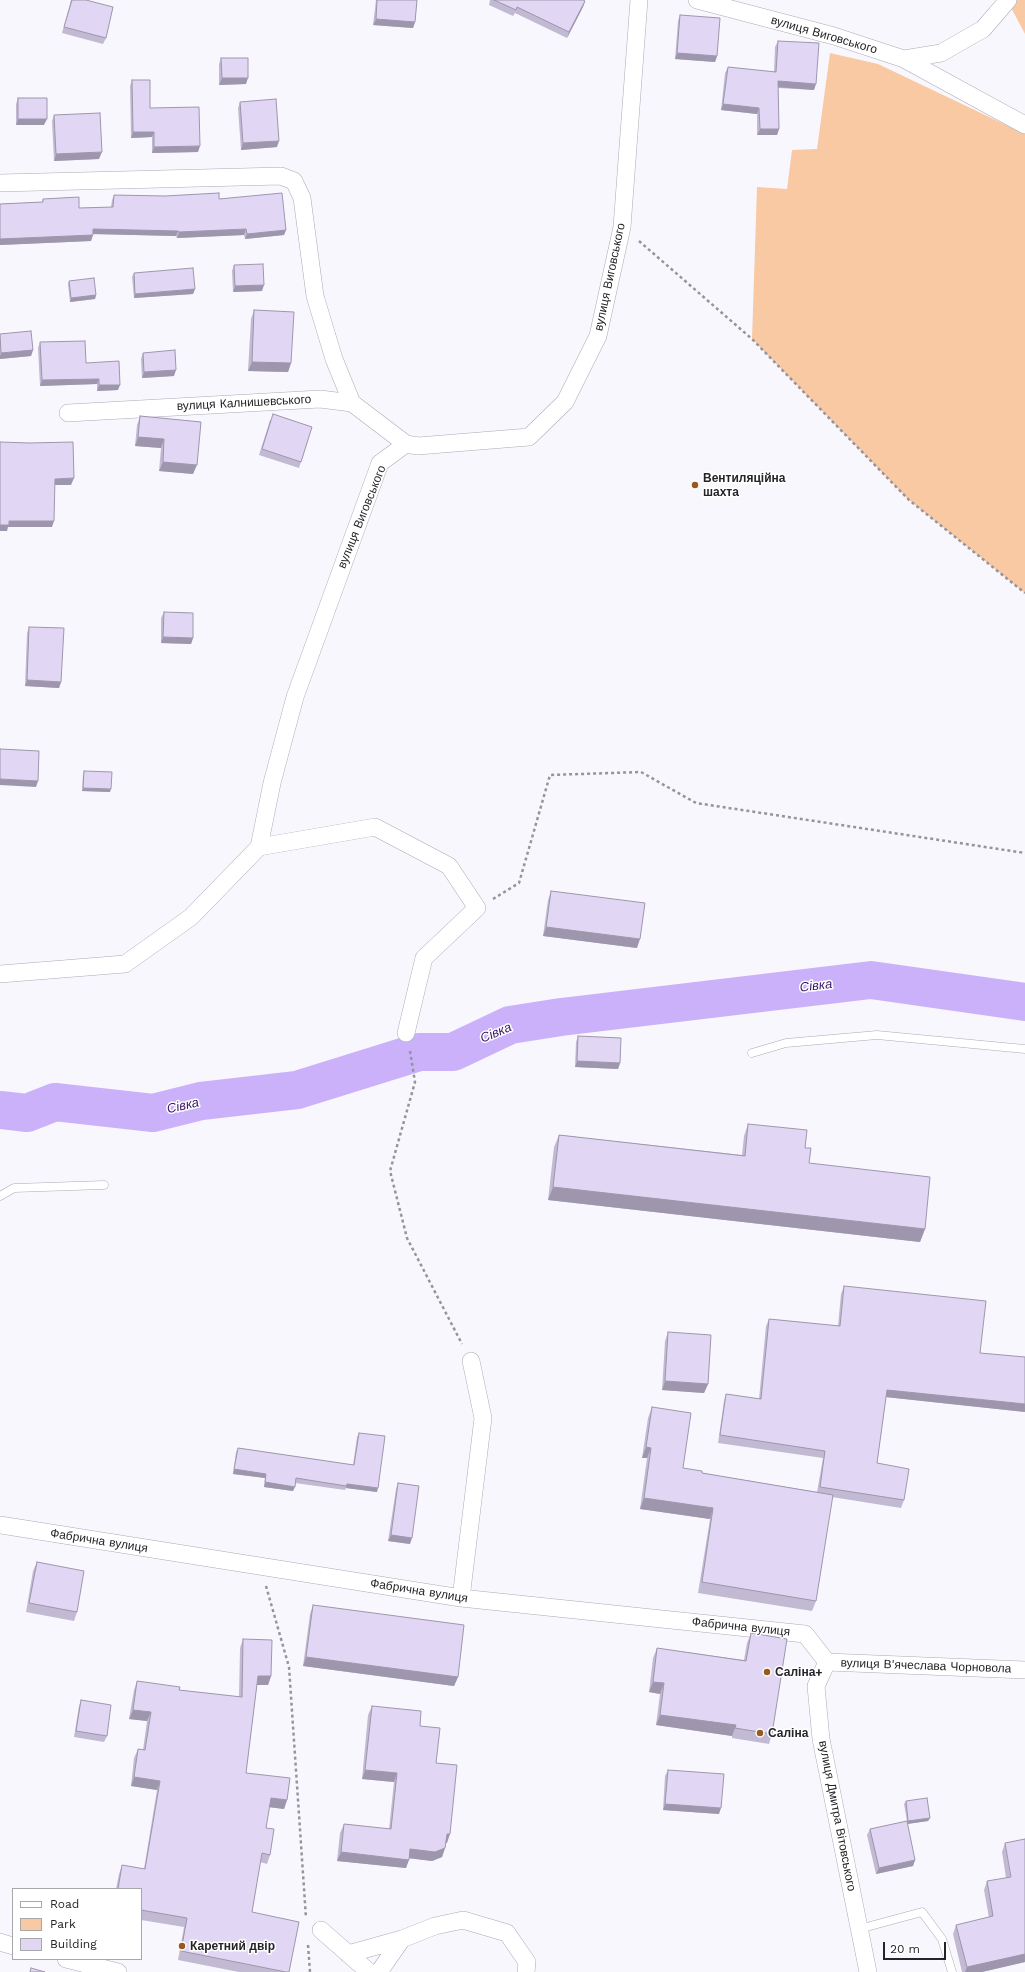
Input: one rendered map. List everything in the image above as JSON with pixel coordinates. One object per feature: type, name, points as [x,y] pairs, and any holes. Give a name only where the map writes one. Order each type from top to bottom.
[{"type":"street","name":"вулиця Виговського","points":[[259,847],[272,783],[295,697],[380,463],[406,444],[418,446],[529,437],[565,402],[598,336],[622,227],[640,0]]},
{"type":"street","name":"вулиця Виговського","points":[[698,0],[834,36],[904,59],[1025,125]]},
{"type":"street","name":"вулиця Виговського","points":[[904,59],[941,53],[983,29],[1008,0]]},
{"type":"street","points":[[0,183],[281,176],[294,181],[302,198],[315,296],[334,360],[352,403]]},
{"type":"street","name":"вулиця Калнишевського","points":[[68,413],[320,398],[352,403],[406,444]]},
{"type":"street","points":[[0,974],[125,964],[191,917],[259,847],[375,826],[449,866],[477,908],[424,958],[406,1032]]},
{"type":"street","points":[[461,1598],[482,1418],[471,1361]]},
{"type":"street","name":"Фабрична вулиця","points":[[0,1525],[461,1598],[805,1634],[828,1662]]},
{"type":"street","name":"вулиця В'ячеслава Чорновола","points":[[828,1662],[1025,1670]]},
{"type":"street","name":"вулиця Дмитра Вітовського","points":[[828,1662],[816,1686],[821,1739],[868,1972]]},
{"type":"street","points":[[348,1954],[402,1939],[435,1926],[462,1920],[507,1933],[526,1962],[526,1972]]},
{"type":"street","points":[[314,1927],[368,1972]]},
{"type":"street","points":[[379,1972],[402,1939]]},
{"type":"street","points":[[0,1942],[12,1946]]},
{"type":"street","points":[[70,1960],[118,1972]]},
{"type":"lane","points":[[752,1053],[786,1042],[877,1035],[1025,1049]]},
{"type":"lane","points":[[0,1196],[14,1188],[104,1185]]},
{"type":"lane","points":[[859,1929],[922,1912],[942,1939],[952,1972]]},
{"type":"path","points":[[622,227],[752,339],[909,500],[1025,593]]},
{"type":"path","points":[[477,908],[519,883],[550,775],[641,772],[696,803],[1025,853]]},
{"type":"path","points":[[406,1032],[415,1082],[390,1171],[407,1238],[471,1361]]},
{"type":"path","points":[[260,1566],[289,1666],[314,1927]]},
{"type":"path","points":[[308,1941],[310,1972]]},
{"type":"green space","points":[[1007,0],[1025,0],[1025,34]]},
{"type":"green space","points":[[830,53],[878,64],[1025,134],[1025,593],[909,500],[752,339],[757,187],[787,189],[792,150],[817,149]]},
{"type":"building","points":[[72,0],[86,0],[113,7],[106,38],[64,27]]},
{"type":"building","points":[[377,0],[417,0],[415,22],[376,19]]},
{"type":"building","points":[[494,0],[585,1],[569,32],[517,7],[516,10]]},
{"type":"building","points":[[680,15],[720,18],[717,56],[677,53]]},
{"type":"building","points":[[778,41],[819,43],[816,84],[778,81],[779,129],[760,129],[759,108],[723,104],[728,67],[776,72]]},
{"type":"building","points":[[221,58],[248,58],[248,78],[222,78]]},
{"type":"building","points":[[132,80],[150,80],[150,108],[199,107],[200,146],[154,147],[154,132],[133,132]]},
{"type":"building","points":[[18,98],[47,98],[47,119],[18,119]]},
{"type":"building","points":[[276,99],[279,141],[243,143],[240,102]]},
{"type":"building","points":[[100,113],[102,152],[56,154],[54,115]]},
{"type":"building","points":[[219,193],[219,199],[282,193],[286,230],[247,234],[246,229],[179,232],[93,229],[93,235],[0,239],[0,204],[43,202],[43,199],[79,197],[79,208],[113,207],[114,195],[165,196]]},
{"type":"building","points":[[263,264],[264,285],[235,286],[234,265]]},
{"type":"building","points":[[193,268],[195,289],[135,294],[134,273]]},
{"type":"building","points":[[94,278],[96,295],[71,298],[69,281]]},
{"type":"building","points":[[254,310],[294,312],[291,363],[252,362]]},
{"type":"building","points":[[31,331],[33,350],[1,353],[0,334]]},
{"type":"building","points":[[85,341],[86,363],[119,361],[120,385],[99,385],[99,379],[42,380],[40,342]]},
{"type":"building","points":[[175,350],[176,370],[144,372],[143,353]]},
{"type":"building","points":[[273,414],[312,427],[301,462],[262,449]]},
{"type":"building","points":[[140,416],[201,422],[197,465],[163,462],[164,439],[138,437]]},
{"type":"building","points":[[0,442],[73,442],[74,478],[55,479],[54,521],[9,521],[9,525],[0,525]]},
{"type":"building","points":[[164,612],[193,613],[193,638],[163,637]]},
{"type":"building","points":[[29,627],[64,628],[61,682],[27,680]]},
{"type":"building","points":[[0,749],[39,751],[38,781],[0,779]]},
{"type":"building","points":[[84,771],[112,772],[111,789],[83,788]]},
{"type":"building","points":[[551,891],[645,903],[640,939],[546,927]]},
{"type":"building","points":[[578,1036],[621,1038],[620,1063],[577,1061]]},
{"type":"building","points":[[748,1124],[807,1130],[805,1148],[811,1148],[809,1163],[930,1177],[925,1229],[553,1187],[559,1135],[745,1156]]},
{"type":"building","points":[[844,1286],[986,1301],[980,1353],[1025,1357],[1025,1404],[887,1390],[877,1463],[909,1469],[904,1500],[820,1487],[825,1451],[720,1435],[726,1394],[761,1399],[769,1319],[840,1326]]},
{"type":"building","points":[[668,1332],[711,1335],[708,1384],[665,1381]]},
{"type":"building","points":[[652,1407],[691,1413],[683,1468],[702,1471],[702,1473],[833,1495],[816,1601],[702,1582],[713,1508],[644,1498],[651,1448],[646,1447]]},
{"type":"building","points":[[359,1433],[385,1436],[378,1488],[347,1484],[346,1486],[296,1478],[295,1487],[265,1482],[266,1474],[234,1469],[238,1448],[354,1465]]},
{"type":"building","points":[[398,1483],[419,1486],[412,1538],[391,1535]]},
{"type":"building","points":[[37,1562],[84,1571],[77,1612],[29,1603]]},
{"type":"building","points":[[313,1605],[464,1625],[458,1677],[306,1657]]},
{"type":"building","points":[[751,1633],[787,1639],[772,1734],[735,1728],[736,1725],[660,1715],[664,1683],[653,1682],[657,1648],[746,1661]]},
{"type":"building","points":[[243,1639],[272,1640],[271,1676],[258,1676],[246,1773],[290,1778],[287,1800],[271,1798],[266,1828],[274,1829],[270,1855],[262,1853],[252,1912],[299,1922],[289,1972],[181,1951],[187,1918],[142,1910],[142,1888],[118,1888],[122,1865],[145,1869],[160,1781],[134,1777],[138,1749],[145,1750],[151,1712],[133,1710],[137,1681],[180,1687],[179,1690],[242,1697]]},
{"type":"building","points":[[81,1700],[111,1705],[107,1736],[76,1731]]},
{"type":"building","points":[[372,1706],[421,1711],[420,1726],[440,1728],[436,1763],[457,1765],[450,1834],[447,1834],[445,1848],[435,1852],[410,1849],[409,1860],[341,1852],[344,1824],[391,1829],[397,1773],[365,1770]]},
{"type":"building","points":[[668,1770],[724,1774],[721,1808],[665,1804]]},
{"type":"building","points":[[927,1798],[930,1818],[908,1821],[906,1801]]},
{"type":"building","points":[[907,1821],[915,1860],[879,1868],[870,1829]]},
{"type":"building","points":[[1025,1839],[1025,1954],[967,1967],[956,1925],[993,1916],[987,1881],[1011,1877],[1005,1843]]},
{"type":"building","points":[[31,1968],[45,1972],[30,1972]]},
{"type":"waterway","name":"Сівка","points":[[0,1110],[27,1113],[55,1102],[153,1113],[201,1101],[297,1090],[419,1052],[453,1052],[510,1025],[561,1017],[871,980],[1025,1002]]},
{"type":"place","name":"Вентиляційна шахта","points":[[695,485]]},
{"type":"place","name":"Саліна+","points":[[767,1672]]},
{"type":"place","name":"Саліна","points":[[760,1733]]},
{"type":"place","name":"Каретний двір","points":[[182,1946]]}]
